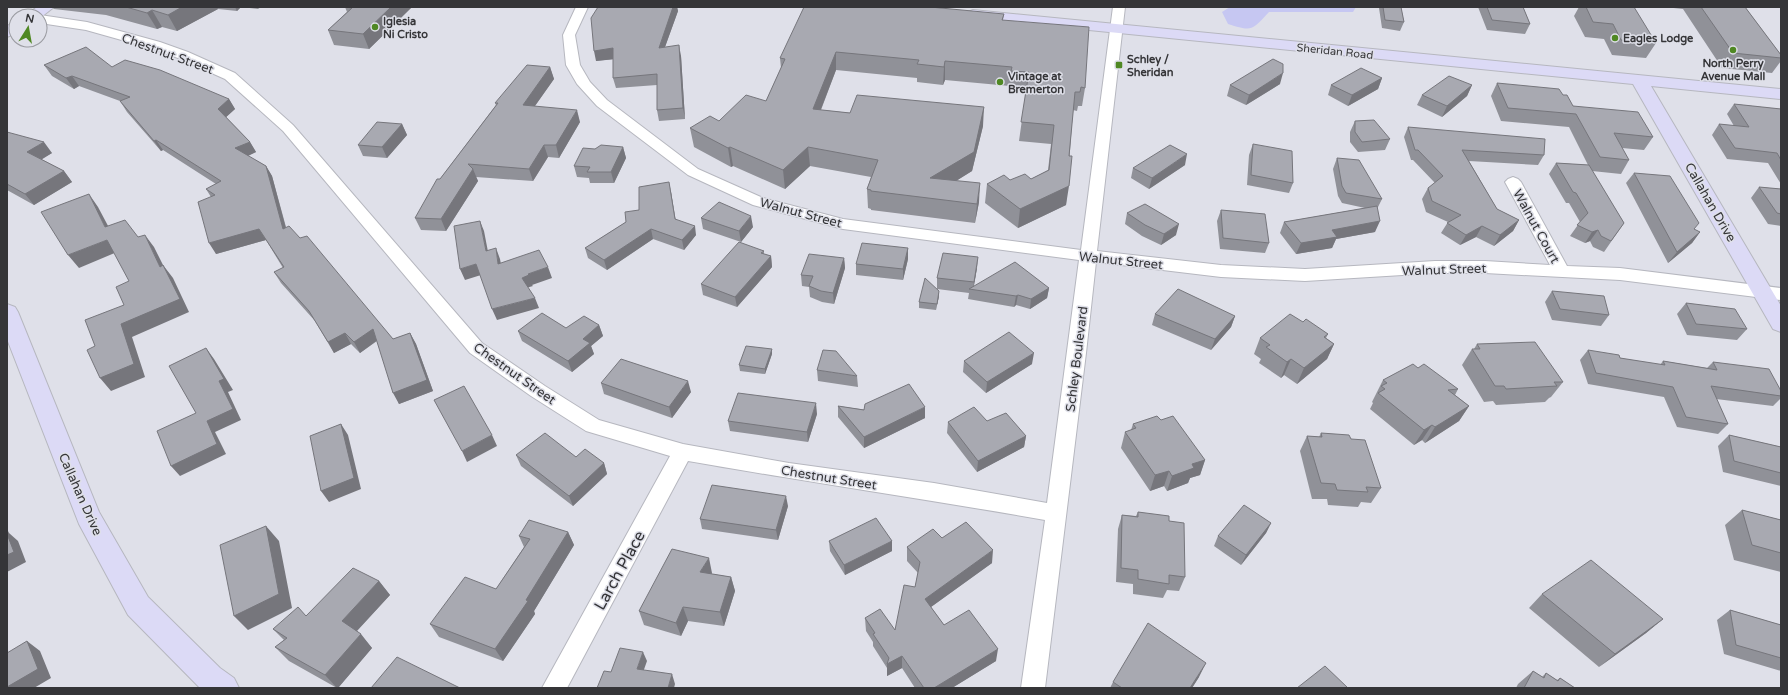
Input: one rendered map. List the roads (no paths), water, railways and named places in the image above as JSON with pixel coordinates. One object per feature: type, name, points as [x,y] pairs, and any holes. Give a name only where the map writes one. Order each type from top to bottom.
[{"type":"main road","name":"Sheridan Road","points":[[955,14],[1781,94]]},
{"type":"main road","name":"Callahan Drive","points":[[1639,80],[1772,293],[1781,324]]},
{"type":"main road","name":"Callahan Drive","points":[[7,312],[88,516],[138,606],[210,678],[224,688]]},
{"type":"street","name":"Walnut Street","points":[[582,7],[569,35],[573,65],[584,84],[602,103],[693,172],[758,202],[843,224],[1088,256],[1221,271],[1305,275],[1485,266],[1628,275],[1772,293]]},
{"type":"street","name":"Schley Boulevard","points":[[1034,688],[1119,7]]},
{"type":"street","name":"Chestnut Street","points":[[48,20],[87,26],[155,45],[183,55],[230,76],[288,128],[476,348],[538,391],[593,426],[683,452],[789,471],[1056,513]]},
{"type":"street","name":"Walnut Court","points":[[1513,182],[1562,271]]},
{"type":"street","name":"Larch Place","points":[[554,688],[683,452]]},
{"type":"place","name":"Iglesia Ni Cristo","points":[[375,27]]},
{"type":"place","name":"Eagles Lodge","points":[[1615,38]]},
{"type":"place","name":"North Perry Avenue Mall","points":[[1733,50]]},
{"type":"place","name":"Schley / Sheridan","points":[[1119,65]]},
{"type":"place","name":"Vintage at Bremerton","points":[[1000,82]]}]
